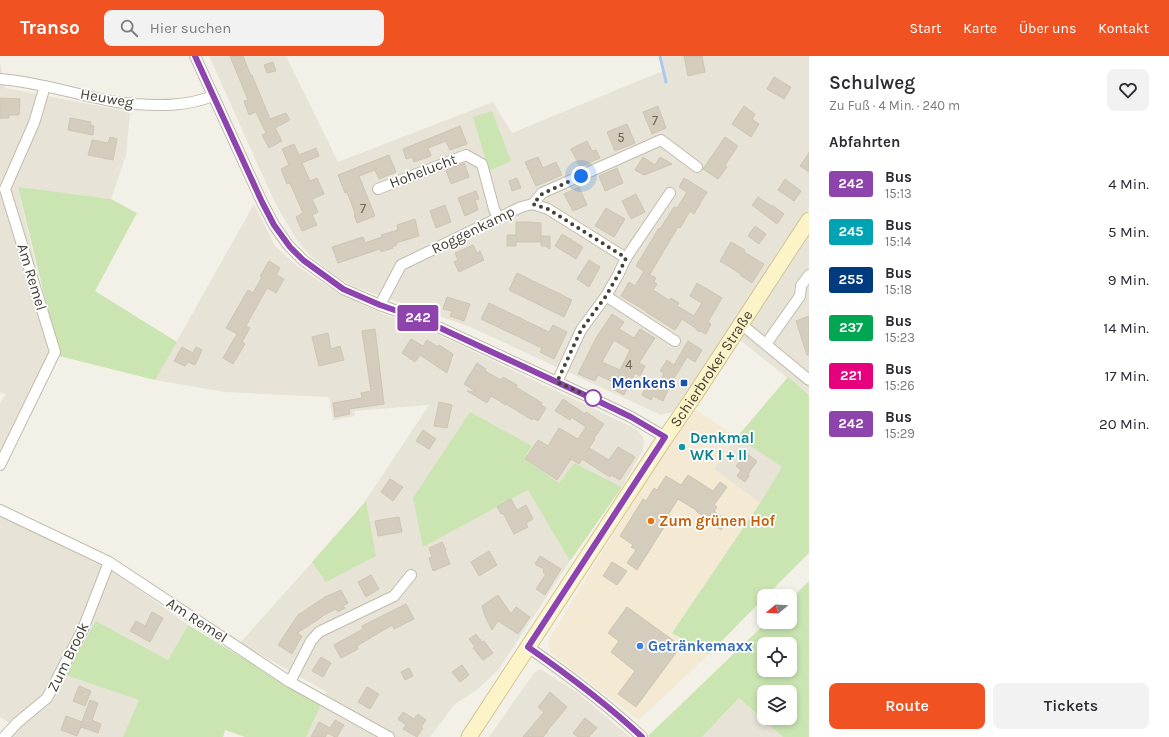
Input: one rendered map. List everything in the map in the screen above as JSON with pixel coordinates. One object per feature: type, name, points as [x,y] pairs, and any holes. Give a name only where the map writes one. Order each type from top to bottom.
[{"type":"main road","name":"Schierbroker Straße","points":[[469,737],[809,220]]},
{"type":"street","points":[[195,56],[274,225],[288,244],[303,260],[343,289],[380,305],[423,320],[626,414],[665,437]]},
{"type":"street","name":"Heuweg","points":[[0,79],[46,86],[112,102],[160,105],[191,103],[213,96]]},
{"type":"street","name":"Am Remel","points":[[0,464],[55,352],[5,189],[34,123],[46,86]]},
{"type":"street","points":[[533,204],[542,194],[661,140],[697,167]]},
{"type":"street","name":"Hohelucht","points":[[378,188],[466,155],[482,164],[494,209],[498,218]]},
{"type":"street","points":[[557,382],[581,330],[606,296],[626,258],[670,193]]},
{"type":"street","name":"Roggenkamp","points":[[380,305],[401,265],[520,206],[533,204],[548,209],[626,258]]},
{"type":"street","points":[[766,344],[800,296],[801,286],[809,275]]},
{"type":"street","points":[[606,296],[675,341]]},
{"type":"street","points":[[741,324],[809,380]]},
{"type":"street","name":"Am Remel","points":[[0,510],[109,562],[290,682],[389,737]]},
{"type":"street","name":"Zum Brook","points":[[4,737],[47,698],[83,629],[109,562]]},
{"type":"street","points":[[290,682],[311,641],[319,632],[394,596],[411,575]]},
{"type":"street","points":[[528,647],[593,694],[642,737]]},
{"type":"shaded area","points":[[209,56],[286,56],[338,162],[493,102],[512,133],[665,70],[662,56],[809,56],[809,209],[673,412],[661,415],[468,326],[355,287],[335,276],[312,257],[299,243],[283,217],[271,194]]},
{"type":"shaded area","points":[[0,62],[5,88],[130,112],[126,155],[111,199],[18,188],[56,355],[0,461],[0,404],[6,394],[0,392]]},
{"type":"shaded area","points":[[254,204],[275,246],[297,266],[336,292],[383,314],[426,329],[636,429],[644,441],[643,450],[622,487],[574,463],[559,483],[524,459],[532,446],[423,546],[528,490],[570,561],[499,669],[478,689],[454,705],[430,737],[306,737],[327,692],[240,643],[360,509],[429,405],[354,411],[355,416],[333,420],[329,397],[225,392],[155,380]]},
{"type":"shaded area","points":[[809,233],[809,395],[740,340]]},
{"type":"shaded area","points":[[693,408],[737,437],[714,469],[760,503],[672,633],[709,654],[639,720],[551,653],[548,645],[551,636],[664,452]]},
{"type":"shaded area","points":[[737,437],[782,467],[760,503],[714,469]]},
{"type":"shaded area","points":[[0,512],[106,566],[188,625],[168,660],[96,621],[65,675],[140,700],[123,737],[1,737],[12,724],[0,717]]},
{"type":"shaded area","points":[[540,669],[578,693],[630,737],[489,737],[534,673]]},
{"type":"shaded area","points":[[739,698],[757,714],[757,725],[769,725],[783,737],[702,737]]},
{"type":"green space","points":[[492,111],[511,161],[489,171],[473,117]]},
{"type":"green space","points":[[18,187],[111,199],[137,213],[95,291],[177,342],[155,380],[59,356]]},
{"type":"green space","points":[[788,377],[809,395],[809,553],[773,589],[757,589],[757,605],[709,654],[672,633],[760,503],[782,467],[737,437]]},
{"type":"green space","points":[[470,412],[532,446],[524,459],[559,483],[574,463],[622,487],[570,561],[528,490],[423,547],[413,498]]},
{"type":"green space","points":[[366,501],[376,556],[326,582],[312,562]]},
{"type":"green space","points":[[809,581],[809,737],[783,737],[769,725],[797,725],[797,685],[757,685],[757,714],[739,698],[702,737],[648,736],[760,629],[797,629],[797,593]]},
{"type":"green space","points":[[96,621],[168,660],[188,625],[321,705],[306,737],[245,737],[225,730],[223,737],[123,737],[139,700],[65,675]]},
{"type":"building","points":[[230,56],[243,56],[270,119],[286,113],[290,120],[275,128],[282,141],[269,148],[262,135],[266,133],[256,112],[249,115],[244,101],[248,100]]},
{"type":"building","points":[[684,56],[702,56],[705,72],[688,76]]},
{"type":"building","points":[[273,62],[276,71],[267,73],[264,65]]},
{"type":"building","points":[[774,77],[791,87],[784,99],[767,89]]},
{"type":"building","points":[[0,98],[20,99],[19,115],[9,115],[9,118],[0,118]]},
{"type":"building","points":[[658,106],[666,128],[652,134],[643,112]]},
{"type":"building","points":[[744,106],[755,114],[752,119],[759,124],[751,137],[732,124]]},
{"type":"building","points":[[70,118],[91,122],[90,125],[94,126],[93,135],[68,130]]},
{"type":"building","points":[[627,124],[635,143],[615,151],[607,132]]},
{"type":"building","points":[[460,126],[467,144],[450,150],[446,141],[428,148],[431,156],[414,162],[412,157],[406,159],[403,149]]},
{"type":"building","points":[[110,137],[117,139],[113,160],[88,155],[92,140],[108,143]]},
{"type":"building","points":[[725,137],[738,146],[725,165],[727,167],[718,179],[703,169]]},
{"type":"building","points":[[587,141],[592,151],[596,150],[600,158],[580,167],[571,149]]},
{"type":"building","points":[[294,144],[299,155],[316,148],[319,156],[302,163],[310,181],[317,178],[324,194],[312,199],[318,212],[312,215],[317,225],[302,231],[296,217],[303,213],[290,183],[287,184],[281,169],[289,165],[282,149]]},
{"type":"building","points":[[809,153],[809,172],[800,166]]},
{"type":"building","points":[[389,155],[396,172],[379,179],[375,170],[359,176],[375,216],[357,223],[347,192],[345,193],[338,175]]},
{"type":"building","points":[[538,157],[543,168],[556,162],[562,175],[536,186],[525,162]]},
{"type":"building","points":[[643,157],[655,165],[660,157],[672,164],[644,175],[635,170]]},
{"type":"building","points":[[464,163],[469,177],[451,184],[446,170]]},
{"type":"building","points":[[617,168],[623,183],[605,191],[599,176]]},
{"type":"building","points":[[517,178],[521,188],[512,191],[509,181]]},
{"type":"building","points":[[684,178],[707,192],[694,214],[690,211],[680,228],[678,227],[650,274],[647,273],[656,278],[654,282],[657,284],[653,290],[669,300],[671,298],[679,303],[677,306],[694,316],[702,303],[690,296],[697,283],[722,298],[708,322],[711,324],[706,334],[697,331],[697,329],[682,319],[675,330],[621,296],[629,282],[635,286],[644,271],[636,266],[659,228],[660,229],[674,207],[677,208],[687,192],[679,187]]},
{"type":"building","points":[[785,179],[801,191],[794,201],[778,190]]},
{"type":"building","points":[[579,187],[587,205],[573,211],[564,194]]},
{"type":"building","points":[[476,191],[479,199],[475,200],[478,210],[465,216],[458,198]]},
{"type":"building","points":[[636,194],[645,212],[631,219],[622,201]]},
{"type":"building","points":[[758,197],[784,214],[777,224],[752,205]]},
{"type":"building","points":[[445,205],[451,222],[436,228],[430,211]]},
{"type":"building","points":[[606,208],[625,219],[614,237],[595,226]]},
{"type":"building","points":[[415,219],[419,236],[396,243],[397,245],[392,247],[393,248],[381,252],[380,249],[338,263],[332,247],[363,237],[365,243],[382,237],[381,235],[398,230],[397,225]]},
{"type":"building","points":[[516,222],[541,223],[541,242],[516,242],[516,246],[507,246],[507,235],[516,235]]},
{"type":"building","points":[[755,226],[766,234],[759,244],[748,236]]},
{"type":"building","points":[[562,234],[583,247],[576,259],[555,246]]},
{"type":"building","points":[[541,236],[550,236],[550,249],[545,246],[541,246]]},
{"type":"building","points":[[731,242],[764,264],[752,283],[720,261]]},
{"type":"building","points":[[473,245],[477,253],[480,251],[484,260],[459,272],[454,262],[458,260],[455,253]]},
{"type":"building","points":[[589,260],[600,267],[589,287],[577,279]]},
{"type":"building","points":[[269,261],[280,268],[276,275],[284,279],[276,293],[267,288],[246,326],[250,328],[242,342],[245,344],[233,364],[223,358],[237,334],[226,328],[248,290],[253,293],[262,277],[260,276]]},
{"type":"building","points":[[517,273],[572,300],[564,317],[509,290]]},
{"type":"building","points":[[447,297],[470,304],[464,321],[450,316],[452,311],[443,309]]},
{"type":"building","points":[[489,303],[549,332],[553,325],[567,332],[554,359],[540,352],[542,348],[481,319]]},
{"type":"building","points":[[612,314],[624,322],[619,329],[634,338],[640,329],[655,338],[639,363],[645,366],[640,376],[635,373],[624,395],[611,388],[613,382],[598,375],[595,381],[578,374],[596,338]],"holes":[[[614,340],[630,350],[620,370],[602,362]]]},
{"type":"building","points":[[809,316],[809,355],[807,355],[796,321]]},
{"type":"building","points":[[375,329],[384,404],[349,409],[350,414],[335,417],[333,403],[362,398],[361,393],[371,391],[362,331]]},
{"type":"building","points":[[328,333],[331,349],[340,346],[344,360],[319,366],[312,337]]},
{"type":"building","points":[[411,339],[423,346],[427,340],[438,347],[439,345],[453,354],[447,373],[420,355],[415,362],[402,353]]},
{"type":"building","points":[[688,341],[702,350],[695,362],[687,357],[668,388],[663,401],[653,396],[651,400],[642,395],[648,382],[658,387],[664,373],[660,371],[667,360],[674,365]]},
{"type":"building","points":[[182,347],[193,353],[196,347],[202,350],[195,365],[188,362],[185,366],[174,361]]},
{"type":"building","points":[[477,363],[486,369],[485,371],[501,380],[503,377],[542,403],[541,405],[546,408],[538,421],[533,418],[532,420],[491,396],[487,403],[467,391],[476,392],[464,384]]},
{"type":"building","points":[[563,399],[585,414],[586,412],[604,424],[589,448],[609,460],[618,447],[635,457],[620,480],[611,475],[610,477],[582,459],[579,464],[571,459],[557,480],[525,459],[538,440],[548,446],[559,428],[578,439],[586,427],[571,417],[570,420],[555,411]]},
{"type":"building","points":[[439,402],[452,405],[447,428],[434,426]]},
{"type":"building","points":[[423,430],[436,439],[429,449],[416,441]]},
{"type":"building","points":[[746,453],[757,461],[748,474],[749,476],[745,482],[737,476],[741,470],[736,466]]},
{"type":"building","name":"Zum grünen Hof","points":[[688,475],[713,491],[720,482],[727,487],[714,505],[717,507],[714,511],[728,521],[721,530],[696,510],[678,499],[668,515],[674,518],[669,526],[666,524],[637,570],[627,563],[636,550],[631,547],[633,545],[620,536],[643,499],[646,501],[654,488],[657,490],[666,476],[681,485]]},
{"type":"building","points":[[390,479],[403,487],[393,501],[381,492]]},
{"type":"building","points":[[511,499],[517,510],[526,505],[533,519],[526,523],[528,527],[514,534],[503,513],[501,514],[497,507]]},
{"type":"building","points":[[399,517],[402,532],[378,536],[375,521]]},
{"type":"building","points":[[442,542],[450,564],[433,571],[429,558],[432,557],[429,548]]},
{"type":"building","points":[[489,551],[497,565],[479,576],[471,562]]},
{"type":"building","points":[[540,556],[561,569],[545,595],[536,589],[546,574],[543,572],[544,569],[535,564]]},
{"type":"building","points":[[612,562],[627,571],[617,585],[603,576]]},
{"type":"building","points":[[371,575],[379,589],[366,597],[358,582]]},
{"type":"building","points":[[341,590],[348,603],[343,606],[345,608],[338,612],[336,609],[322,616],[297,633],[302,636],[292,654],[278,645],[298,615],[325,597]]},
{"type":"building","points":[[498,595],[511,614],[516,607],[530,617],[518,634],[498,621],[492,630],[482,606]]},
{"type":"building","points":[[406,604],[414,619],[394,629],[392,625],[357,646],[358,649],[341,658],[334,645],[363,629],[362,626]]},
{"type":"building","points":[[627,607],[681,646],[636,707],[618,694],[635,671],[611,652],[619,641],[608,633]]},
{"type":"building","points":[[152,612],[163,618],[150,642],[130,631],[136,621],[145,626]]},
{"type":"building","points":[[476,634],[482,642],[484,641],[493,653],[483,660],[473,648],[475,647],[469,639]]},
{"type":"building","points":[[321,657],[331,663],[323,677],[312,671]]},
{"type":"building","points":[[462,665],[469,675],[460,682],[452,672]]},
{"type":"building","points":[[409,668],[413,676],[405,680],[401,672]]},
{"type":"building","points":[[79,686],[91,691],[85,706],[73,701]]},
{"type":"building","points":[[367,687],[379,694],[370,709],[358,702]]},
{"type":"building","points":[[550,692],[567,707],[543,737],[523,737],[544,712],[538,707]]},
{"type":"building","points":[[90,700],[98,703],[92,720],[101,724],[98,733],[81,727],[82,724],[77,736],[61,730],[66,716],[82,722]]},
{"type":"building","points":[[403,712],[414,719],[418,714],[426,720],[417,737],[403,729],[406,725],[398,719]]},
{"type":"building","points":[[585,718],[597,728],[589,737],[578,737],[573,733]]},
{"type":"building","points":[[335,720],[344,725],[337,737],[328,733],[325,737],[311,737],[319,722],[330,728]]},
{"type":"waterway","points":[[660,56],[666,82]]},
{"type":"bus line","name":"242","points":[[195,56],[274,225],[288,244],[303,260],[343,289],[380,305],[423,320],[631,417],[665,437],[528,647],[593,694],[642,737]]},
{"type":"place","name":"Menkens","points":[[684,383]]},
{"type":"place","name":"Denkmal WK I + II","points":[[682,447]]},
{"type":"place","name":"Zum grünen Hof","points":[[651,521]]},
{"type":"place","name":"Getränkemaxx","points":[[640,646]]},
{"type":"route","points":[[581,176],[542,194],[533,204],[548,209],[626,258],[606,296],[581,330],[557,382],[597,400],[593,398]]}]
